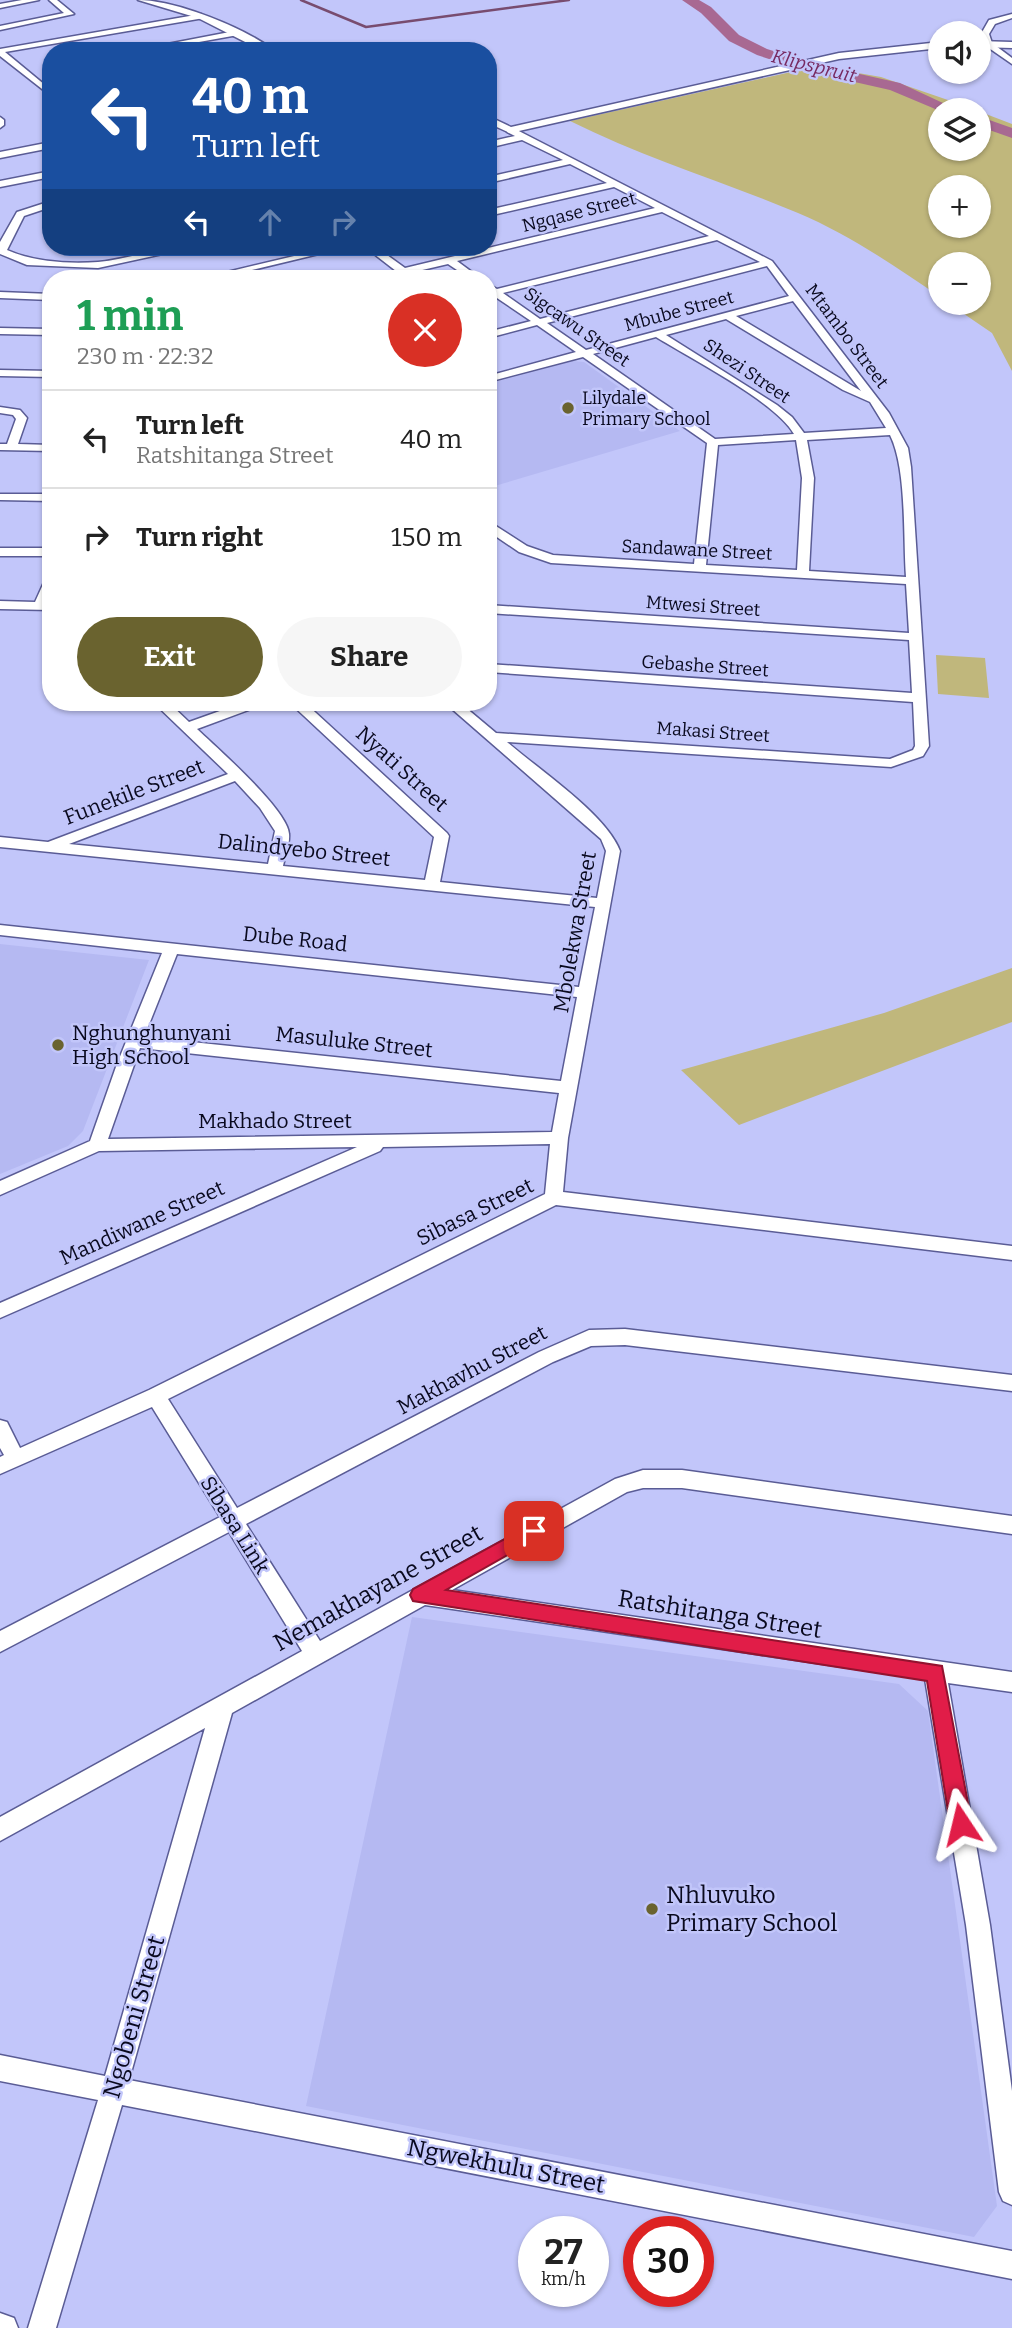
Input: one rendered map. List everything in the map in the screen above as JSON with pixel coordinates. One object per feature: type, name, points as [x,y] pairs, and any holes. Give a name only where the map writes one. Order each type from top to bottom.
[{"type":"street","points":[[0,6],[35,0]]},
{"type":"street","points":[[0,28],[70,14],[53,0]]},
{"type":"street","points":[[142,0],[201,16],[252,42]]},
{"type":"street","points":[[52,42],[201,16]]},
{"type":"street","points":[[991,23],[1012,16]]},
{"type":"street","points":[[185,42],[235,33]]},
{"type":"street","points":[[0,51],[42,44]]},
{"type":"street","points":[[991,44],[1012,45]]},
{"type":"street","points":[[510,130],[806,63],[851,54],[928,46]]},
{"type":"street","points":[[991,48],[1012,62]]},
{"type":"street","points":[[0,51],[42,85]]},
{"type":"street","name":"Mtambo Street","points":[[497,124],[721,236],[769,263],[884,413],[902,448],[905,467],[922,746]]},
{"type":"street","points":[[497,143],[523,137]]},
{"type":"street","points":[[0,155],[42,147]]},
{"type":"street","points":[[497,178],[572,161]]},
{"type":"street","points":[[0,184],[42,176]]},
{"type":"street","points":[[497,211],[616,184]]},
{"type":"street","points":[[42,206],[24,211],[13,222],[2,247],[7,256],[27,262],[99,265],[144,256]]},
{"type":"street","name":"Ngqase Street","points":[[497,249],[666,208]]},
{"type":"street","points":[[0,222],[13,222]]},
{"type":"street","points":[[497,290],[721,236]]},
{"type":"street","points":[[242,270],[304,256]]},
{"type":"street","points":[[382,256],[401,270]]},
{"type":"street","name":"Ngqase Street","points":[[412,270],[470,256]]},
{"type":"street","points":[[450,261],[463,270]]},
{"type":"street","points":[[497,333],[769,263]]},
{"type":"street","points":[[96,270],[99,265]]},
{"type":"street","points":[[0,295],[42,297]]},
{"type":"street","name":"Sigcawu Street","points":[[497,295],[540,321],[713,442]]},
{"type":"street","name":"Mbube Street","points":[[497,377],[797,297]]},
{"type":"street","points":[[728,316],[847,388],[871,399]]},
{"type":"street","points":[[0,331],[42,332]]},
{"type":"street","name":"Shezi Street","points":[[659,334],[773,408],[792,424],[800,436]]},
{"type":"street","points":[[0,373],[42,374]]},
{"type":"street","points":[[0,410],[16,412],[22,418],[5,447],[42,448]]},
{"type":"street","points":[[700,568],[713,442],[894,431]]},
{"type":"street","points":[[800,436],[806,466],[803,573]]},
{"type":"street","points":[[0,496],[42,498]]},
{"type":"street","name":"Sandawane Street","points":[[497,537],[551,559],[913,581]]},
{"type":"street","points":[[0,552],[42,552]]},
{"type":"street","points":[[0,605],[42,605]]},
{"type":"street","name":"Mtwesi Street","points":[[497,610],[916,637]]},
{"type":"street","name":"Gebashe Street","points":[[497,669],[919,698]]},
{"type":"street","name":"Funekile Street","points":[[169,711],[269,809],[282,830],[275,868]]},
{"type":"street","points":[[187,728],[233,711]]},
{"type":"street","name":"Nyati Street","points":[[306,711],[442,836],[432,884]]},
{"type":"street","name":"Mbolekwa Street","points":[[462,711],[608,838],[613,851],[559,1138],[554,1198]]},
{"type":"street","name":"Makasi Street","points":[[495,737],[891,763],[910,758],[918,753],[922,746]]},
{"type":"street","name":"Funekile Street","points":[[48,847],[235,776]]},
{"type":"street","name":"Dalindyebo Street","points":[[0,842],[603,903]]},
{"type":"street","name":"Dube Road","points":[[0,930],[586,993]]},
{"type":"street","points":[[97,1145],[172,948]]},
{"type":"street","name":"Masuluke Street","points":[[136,1042],[568,1088]]},
{"type":"street","name":"Makhado Street","points":[[0,1188],[97,1145],[383,1143],[559,1138]]},
{"type":"street","points":[[299,1143],[303,1175]]},
{"type":"street","name":"Mandiwane Street","points":[[0,1311],[303,1175],[383,1143]]},
{"type":"street","name":"Sibasa Street","points":[[8,1463],[156,1396],[554,1198],[1012,1253]]},
{"type":"street","name":"Makhavhu Street","points":[[0,1642],[546,1357],[589,1338],[625,1337],[1012,1383]]},
{"type":"street","name":"Sibasa Link","points":[[156,1396],[231,1521],[316,1654]]},
{"type":"street","points":[[0,1428],[8,1463]]},
{"type":"street","name":"Nemakhayane Street","points":[[0,1830],[603,1492],[643,1479],[681,1479],[1012,1525]]},
{"type":"street","name":"Ratshitanga Street","points":[[420,1595],[935,1673],[1012,1682]]},
{"type":"street","points":[[935,1673],[978,1925],[1012,2192]]},
{"type":"street","name":"Ngobeni Street","points":[[42,2328],[114,2089],[223,1705]]},
{"type":"street","name":"Ngwekhulu Street","points":[[0,2068],[1012,2265]]},
{"type":"shaded area","points":[[818,66],[881,77],[942,98],[928,98],[928,161],[991,161],[991,116],[1012,124],[1012,371],[992,333],[966,315],[991,315],[991,252],[928,252],[928,289],[871,251],[817,221],[570,121]]},
{"type":"shaded area","name":"Lilydale Primary School","points":[[573,361],[584,362],[680,431],[497,485],[497,382]]},
{"type":"shaded area","points":[[936,655],[985,658],[989,698],[938,694]]},
{"type":"shaded area","name":"Nghunghunyani High School","points":[[0,944],[149,960],[83,1131],[68,1146],[0,1174]]},
{"type":"shaded area","points":[[1012,968],[1012,1022],[739,1125],[681,1070],[884,1013]]},
{"type":"shaded area","name":"Nhluvuko Primary School","points":[[412,1617],[899,1684],[928,1711],[997,2206],[974,2237],[306,2106]]},
{"type":"waterway","points":[[301,0],[366,27],[569,0]]},
{"type":"waterway","name":"Klipspruit","points":[[689,0],[706,10],[734,38],[762,52],[811,68],[895,86],[928,100]]},
{"type":"waterway","name":"Klipspruit","points":[[832,72],[861,79]]},
{"type":"waterway","name":"Klipspruit","points":[[893,86],[916,96]]},
{"type":"waterway","name":"Klipspruit","points":[[991,126],[1012,133]]},
{"type":"place","name":"Lilydale Primary School","points":[[568,408]]},
{"type":"place","name":"Nghunghunyani High School","points":[[58,1045]]},
{"type":"place","name":"Nhluvuko Primary School","points":[[652,1909]]},
{"type":"route","points":[[534,1531],[420,1595],[935,1673],[961,1824]]}]
